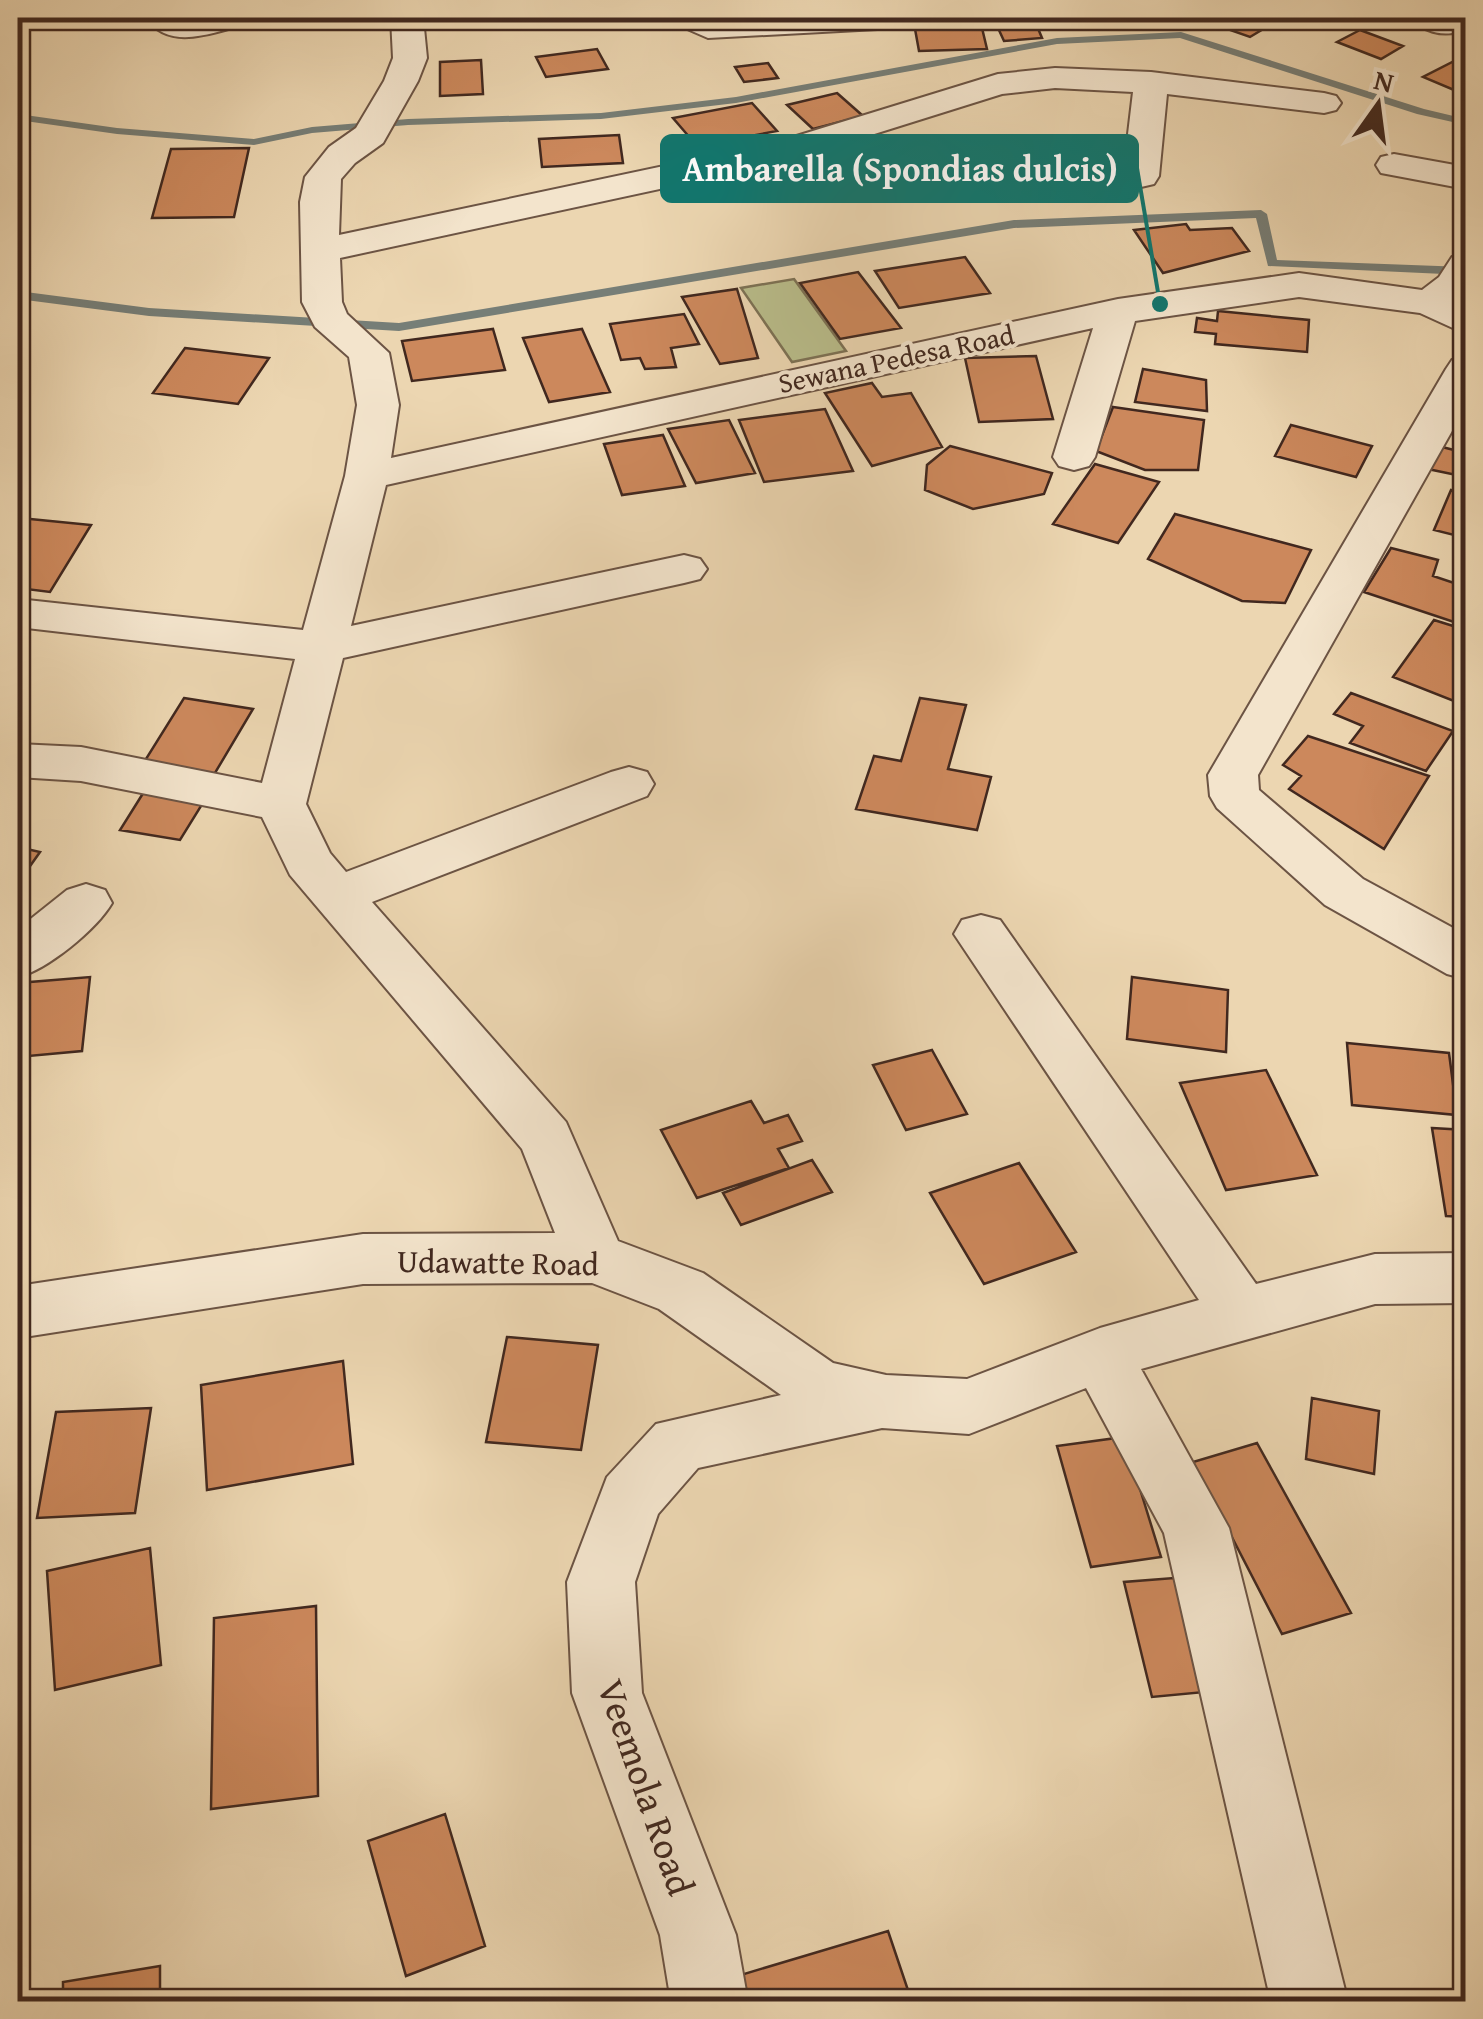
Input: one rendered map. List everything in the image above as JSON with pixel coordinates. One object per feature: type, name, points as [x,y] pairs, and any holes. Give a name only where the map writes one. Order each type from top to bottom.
[{"type":"street","points":[[194,62],[169,23],[230,18]]},
{"type":"street","points":[[407,18],[410,58],[401,81],[370,135],[342,155],[323,177],[319,251],[322,302],[342,330],[370,353],[378,406],[367,476],[281,804],[308,862],[546,1138],[595,1258]]},
{"type":"street","points":[[690,18],[708,28],[825,18],[896,18]]},
{"type":"street","points":[[319,251],[786,151],[998,84],[1056,78],[1150,82],[1324,103]]},
{"type":"street","points":[[1141,176],[1150,82]]},
{"type":"street","points":[[1394,165],[1466,178]]},
{"type":"street","name":"Sewana Pedesa Road","points":[[367,476],[694,401],[1118,311],[1299,285],[1454,294]]},
{"type":"street","points":[[1074,457],[1118,311]]},
{"type":"street","points":[[1466,369],[1233,775],[1234,796],[1344,892],[1466,960]]},
{"type":"street","points":[[18,612],[324,648],[684,569]]},
{"type":"street","points":[[18,762],[81,764],[281,804]]},
{"type":"street","points":[[338,896],[628,784]]},
{"type":"street","points":[[18,958],[86,904]]},
{"type":"street","points":[[981,934],[1242,1313]]},
{"type":"street","name":"Udawatte Road","points":[[18,1312],[362,1260],[595,1258],[681,1291],[817,1386],[886,1402],[969,1406],[1100,1355],[1242,1313],[1375,1279],[1466,1278]]},
{"type":"street","points":[[1100,1355],[1196,1528],[1310,2002]]},
{"type":"street","name":"Veemola Road","points":[[710,2002],[698,1935],[606,1694],[601,1582],[630,1498],[679,1444],[886,1402]]},
{"type":"green space","points":[[794,279],[846,351],[792,362],[741,288]]},
{"type":"building","points":[[1036,18],[1082,18],[1062,28]]},
{"type":"building","points":[[1196,18],[1262,18],[1275,22],[1250,37]]},
{"type":"building","points":[[1037,26],[1042,38],[1004,41],[998,28]]},
{"type":"building","points":[[982,28],[987,49],[919,51],[915,29]]},
{"type":"building","points":[[1360,30],[1403,46],[1381,59],[1337,42]]},
{"type":"building","points":[[597,49],[608,69],[546,77],[536,57]]},
{"type":"building","points":[[1466,55],[1466,95],[1423,77]]},
{"type":"building","points":[[481,60],[483,94],[440,96],[440,62]]},
{"type":"building","points":[[768,63],[778,78],[744,82],[735,67]]},
{"type":"building","points":[[837,93],[863,116],[813,129],[787,105]]},
{"type":"building","points":[[752,103],[777,131],[697,146],[673,118]]},
{"type":"building","points":[[619,135],[623,163],[542,167],[539,139]]},
{"type":"building","points":[[249,148],[234,217],[152,218],[171,149]]},
{"type":"building","points":[[1186,224],[1190,230],[1232,228],[1249,251],[1163,273],[1134,230]]},
{"type":"building","points":[[965,257],[990,293],[899,308],[875,271]]},
{"type":"building","points":[[858,272],[901,328],[840,339],[800,283]]},
{"type":"building","points":[[737,289],[758,358],[720,364],[682,297]]},
{"type":"building","points":[[1218,311],[1309,320],[1307,352],[1215,344],[1216,334],[1195,332],[1197,318],[1217,321]]},
{"type":"building","points":[[684,314],[699,344],[671,348],[676,367],[645,369],[640,358],[621,360],[610,324]]},
{"type":"building","points":[[493,329],[505,370],[412,381],[402,341]]},
{"type":"building","points":[[582,329],[610,392],[549,402],[523,338]]},
{"type":"building","points":[[185,348],[269,358],[238,404],[153,393]]},
{"type":"building","points":[[1036,356],[1053,419],[979,422],[965,358]]},
{"type":"building","points":[[1143,369],[1206,380],[1207,411],[1135,402]]},
{"type":"building","points":[[872,383],[882,397],[911,393],[942,447],[872,466],[825,393]]},
{"type":"building","points":[[1113,407],[1204,420],[1198,470],[1145,470],[1096,451]]},
{"type":"building","points":[[825,409],[853,471],[764,482],[739,420]]},
{"type":"building","points":[[729,420],[755,473],[696,483],[668,429]]},
{"type":"building","points":[[1291,425],[1372,446],[1356,477],[1275,456]]},
{"type":"building","points":[[663,435],[685,486],[622,495],[604,444]]},
{"type":"building","points":[[1430,444],[1466,453],[1466,477],[1423,468]]},
{"type":"building","points":[[950,446],[1052,473],[1044,494],[973,509],[925,490],[927,465]]},
{"type":"building","points":[[1095,464],[1159,482],[1118,543],[1053,524]]},
{"type":"building","points":[[1451,490],[1466,494],[1466,538],[1434,530]]},
{"type":"building","points":[[1175,514],[1311,550],[1285,603],[1242,601],[1148,559]]},
{"type":"building","points":[[20,518],[91,525],[50,592],[18,588]]},
{"type":"building","points":[[1391,548],[1438,560],[1433,576],[1466,587],[1466,626],[1364,592]]},
{"type":"building","points":[[1434,620],[1466,630],[1466,694],[1459,703],[1393,677]]},
{"type":"building","points":[[1351,693],[1453,731],[1426,771],[1350,743],[1363,726],[1334,714]]},
{"type":"building","points":[[184,698],[253,709],[212,778],[141,767]]},
{"type":"building","points":[[920,698],[966,705],[948,769],[991,777],[977,830],[856,809],[874,756],[901,761]]},
{"type":"building","points":[[1308,736],[1429,776],[1384,849],[1289,789],[1301,776],[1283,765]]},
{"type":"building","points":[[147,787],[206,798],[180,840],[120,830]]},
{"type":"building","points":[[18,847],[40,852],[18,883]]},
{"type":"building","points":[[90,977],[82,1051],[18,1057],[18,983]]},
{"type":"building","points":[[1132,977],[1228,990],[1226,1052],[1127,1039]]},
{"type":"building","points":[[1347,1043],[1449,1053],[1457,1115],[1352,1105]]},
{"type":"building","points":[[932,1050],[967,1114],[906,1130],[873,1065]]},
{"type":"building","points":[[1266,1070],[1317,1175],[1226,1190],[1180,1083]]},
{"type":"building","points":[[751,1101],[764,1123],[788,1115],[802,1141],[778,1149],[789,1168],[697,1198],[661,1130]]},
{"type":"building","points":[[1432,1128],[1466,1130],[1466,1217],[1446,1216]]},
{"type":"building","points":[[812,1160],[832,1192],[741,1225],[723,1193]]},
{"type":"building","points":[[1019,1163],[1076,1252],[984,1284],[930,1193]]},
{"type":"building","points":[[507,1337],[598,1345],[581,1450],[486,1442]]},
{"type":"building","points":[[343,1361],[353,1464],[207,1490],[201,1385]]},
{"type":"building","points":[[1312,1398],[1379,1411],[1374,1474],[1306,1459]]},
{"type":"building","points":[[151,1408],[135,1513],[37,1518],[56,1412]]},
{"type":"building","points":[[1124,1437],[1161,1557],[1091,1567],[1057,1446]]},
{"type":"building","points":[[1257,1443],[1351,1613],[1282,1634],[1193,1462]]},
{"type":"building","points":[[150,1548],[161,1665],[55,1690],[47,1571]]},
{"type":"building","points":[[1174,1578],[1205,1692],[1152,1697],[1124,1582]]},
{"type":"building","points":[[316,1606],[318,1796],[211,1809],[214,1618]]},
{"type":"building","points":[[445,1814],[485,1946],[406,1976],[368,1841]]},
{"type":"building","points":[[888,1931],[912,2002],[741,2002],[734,1977]]},
{"type":"building","points":[[160,1966],[160,2002],[63,2002],[63,1982]]},
{"type":"waterway","points":[[18,117],[117,131],[254,142],[312,130],[408,122],[601,116],[736,100],[1057,41],[1181,35],[1421,112],[1466,122]]},
{"type":"waterway","points":[[18,295],[149,312],[399,327],[1014,224],[1261,214],[1272,263],[1465,271]]},
{"type":"place","name":"Ambarella (Spondias dulcis)","points":[[1160,304]]}]
